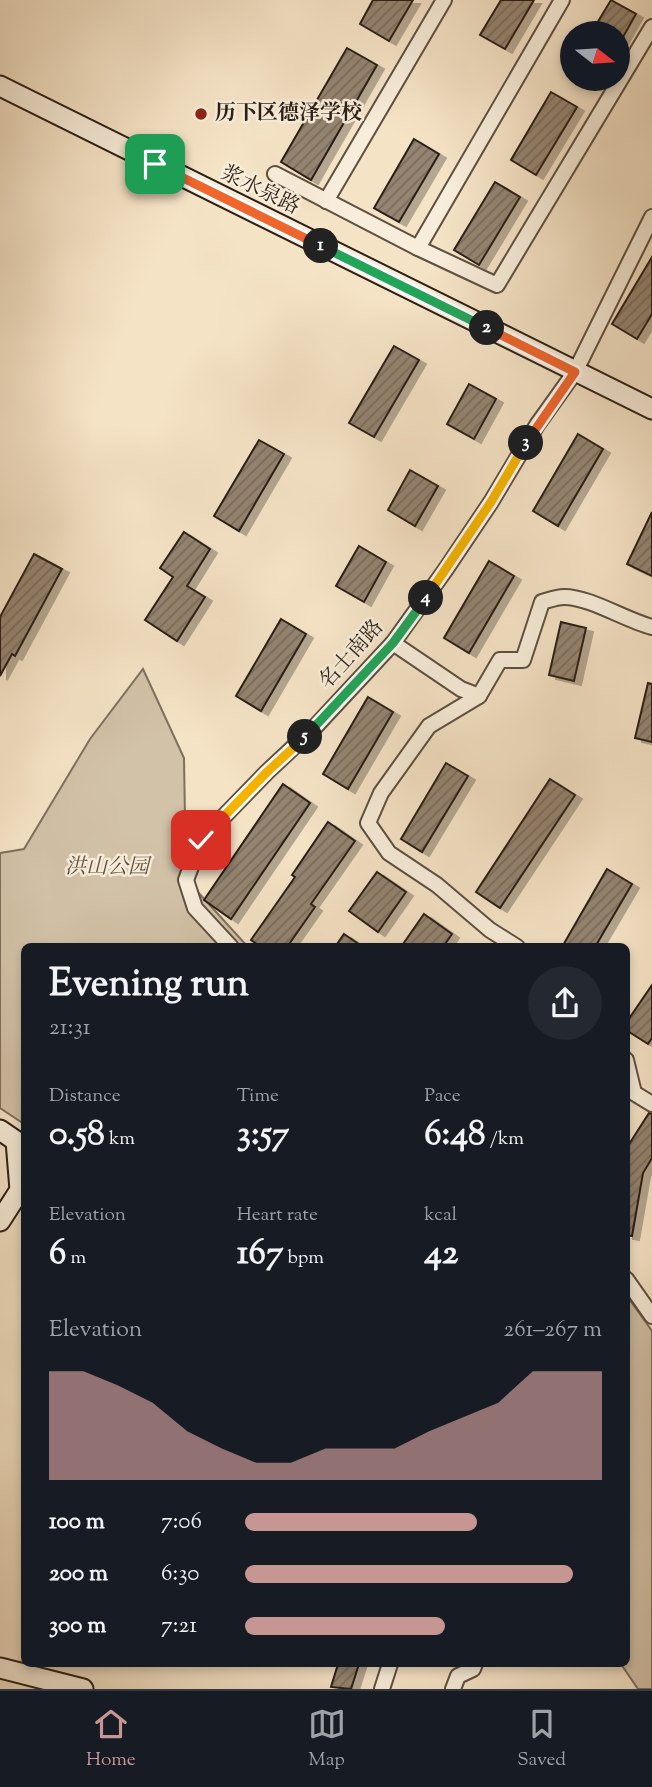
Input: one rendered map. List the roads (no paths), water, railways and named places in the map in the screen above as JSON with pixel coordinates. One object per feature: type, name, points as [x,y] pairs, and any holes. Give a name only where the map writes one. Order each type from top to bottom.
[{"type":"main road","name":"浆水泉路","points":[[0,86],[652,409]]},
{"type":"main road","points":[[0,1130],[16,1141],[20,1190],[0,1222]]},
{"type":"main road","points":[[0,1668],[83,1689]]},
{"type":"street","points":[[326,201],[444,0]]},
{"type":"street","points":[[418,248],[562,0]]},
{"type":"street","points":[[275,174],[418,248],[497,285],[652,27]]},
{"type":"street","name":"名士南路","points":[[228,943],[195,908],[186,880],[201,840],[314,728],[393,643],[454,558],[537,425],[575,372],[652,218]]},
{"type":"street","points":[[511,943],[490,930],[437,885],[389,853],[368,823],[381,793],[429,726],[479,696],[500,660],[523,660],[542,602],[564,597],[592,604],[652,627]]},
{"type":"street","points":[[393,643],[461,689],[479,696]]},
{"type":"street","points":[[630,1076],[634,1093],[652,1104]]},
{"type":"street","points":[[630,1285],[652,1316]]},
{"type":"street","points":[[382,1689],[389,1667]]},
{"type":"street","points":[[453,1689],[458,1676],[474,1667]]},
{"type":"place","name":"历下区德泽学校","points":[[201,114]]},
{"type":"park label","name":"洪山公园","points":[[107,868]]}]
